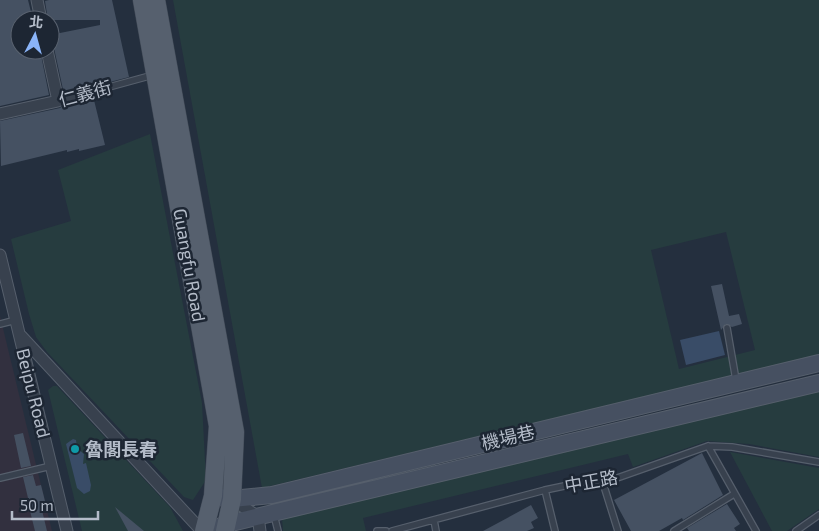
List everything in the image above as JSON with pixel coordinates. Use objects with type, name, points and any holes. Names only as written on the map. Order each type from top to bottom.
[{"type":"main road","name":"Guangfu Road","points":[[142,0],[163,74],[235,432],[232,499],[226,528]]},
{"type":"main road","name":"Guangfu Road","points":[[156,0],[163,74],[218,426],[213,496],[204,531]]},
{"type":"street","points":[[49,60],[58,101]]},
{"type":"street","name":"仁義街","points":[[0,114],[58,101]]},
{"type":"street","name":"Beipu Road","points":[[0,255],[67,531]]},
{"type":"street","points":[[20,335],[204,531]]},
{"type":"street","name":"機場巷","points":[[213,496],[232,499],[272,495],[819,364]]},
{"type":"street","name":"機場巷","points":[[204,531],[259,524],[274,513],[819,383]]},
{"type":"street","points":[[331,481],[336,499]]},
{"type":"street","points":[[232,499],[259,524]]},
{"type":"lane","name":"仁義街","points":[[58,101],[163,74]]},
{"type":"lane","points":[[0,324],[16,320]]},
{"type":"lane","points":[[727,328],[736,384]]},
{"type":"lane","points":[[708,446],[756,531]]},
{"type":"lane","name":"中正路","points":[[392,531],[545,490],[588,482],[603,483],[708,446],[732,447],[819,462]]},
{"type":"lane","points":[[0,478],[52,466]]},
{"type":"lane","points":[[603,483],[618,531]]},
{"type":"lane","points":[[545,490],[555,531]]},
{"type":"lane","points":[[674,531],[734,494]]},
{"type":"lane","points":[[274,513],[278,531]]},
{"type":"lane","points":[[796,531],[819,515]]},
{"type":"lane","points":[[434,520],[436,531]]},
{"type":"lane","points":[[377,531],[386,531]]},
{"type":"shaded area","points":[[0,316],[41,485],[52,531],[0,531]]},
{"type":"green space","points":[[173,0],[819,0],[819,355],[262,488]],"holes":[[[726,232],[755,350],[679,369],[651,250]]]},
{"type":"green space","points":[[150,134],[202,403],[206,480],[193,500],[184,497],[47,352],[36,337],[11,239],[71,221],[58,170]]},
{"type":"green space","points":[[53,386],[57,386],[170,507],[183,531],[82,531],[48,390]]},
{"type":"green space","points":[[819,390],[819,457],[749,444],[707,441],[633,467],[628,454],[363,518],[366,531],[283,531],[282,518]]},
{"type":"green space","points":[[730,452],[819,468],[819,509],[787,531],[772,531]]},
{"type":"water","points":[[719,331],[725,355],[686,365],[680,340]]},
{"type":"water","points":[[73,439],[76,440],[77,448],[84,454],[83,464],[86,463],[91,485],[90,491],[84,494],[77,488],[66,444]]},
{"type":"building","points":[[0,0],[28,0],[30,10],[10,10],[10,60],[42,60],[49,95],[0,106]]},
{"type":"building","points":[[112,0],[129,77],[64,94],[57,60],[60,60],[60,33],[100,25],[100,20],[60,20],[60,10],[46,10],[45,1]]},
{"type":"building","points":[[93,96],[105,145],[79,151],[79,149],[67,152],[67,150],[1,166],[0,121],[60,108],[65,104]]},
{"type":"building","points":[[722,284],[729,316],[739,314],[742,324],[732,327],[726,324],[721,330],[711,286]]},
{"type":"building","points":[[23,433],[31,466],[21,468],[14,435]]},
{"type":"building","points":[[702,453],[723,495],[683,520],[682,518],[659,531],[631,531],[614,500]]},
{"type":"building","points":[[33,475],[36,486],[41,485],[46,505],[41,506],[47,531],[35,531],[29,507],[27,507],[24,499],[28,498],[23,477]]},
{"type":"building","points":[[727,504],[740,524],[734,528],[736,531],[689,531],[687,528]]},
{"type":"building","points":[[531,505],[538,518],[531,522],[534,528],[527,531],[483,531]]},
{"type":"building","points":[[115,507],[144,531],[128,531]]},
{"type":"place","name":"魯閣長春","points":[[75,449]]}]
